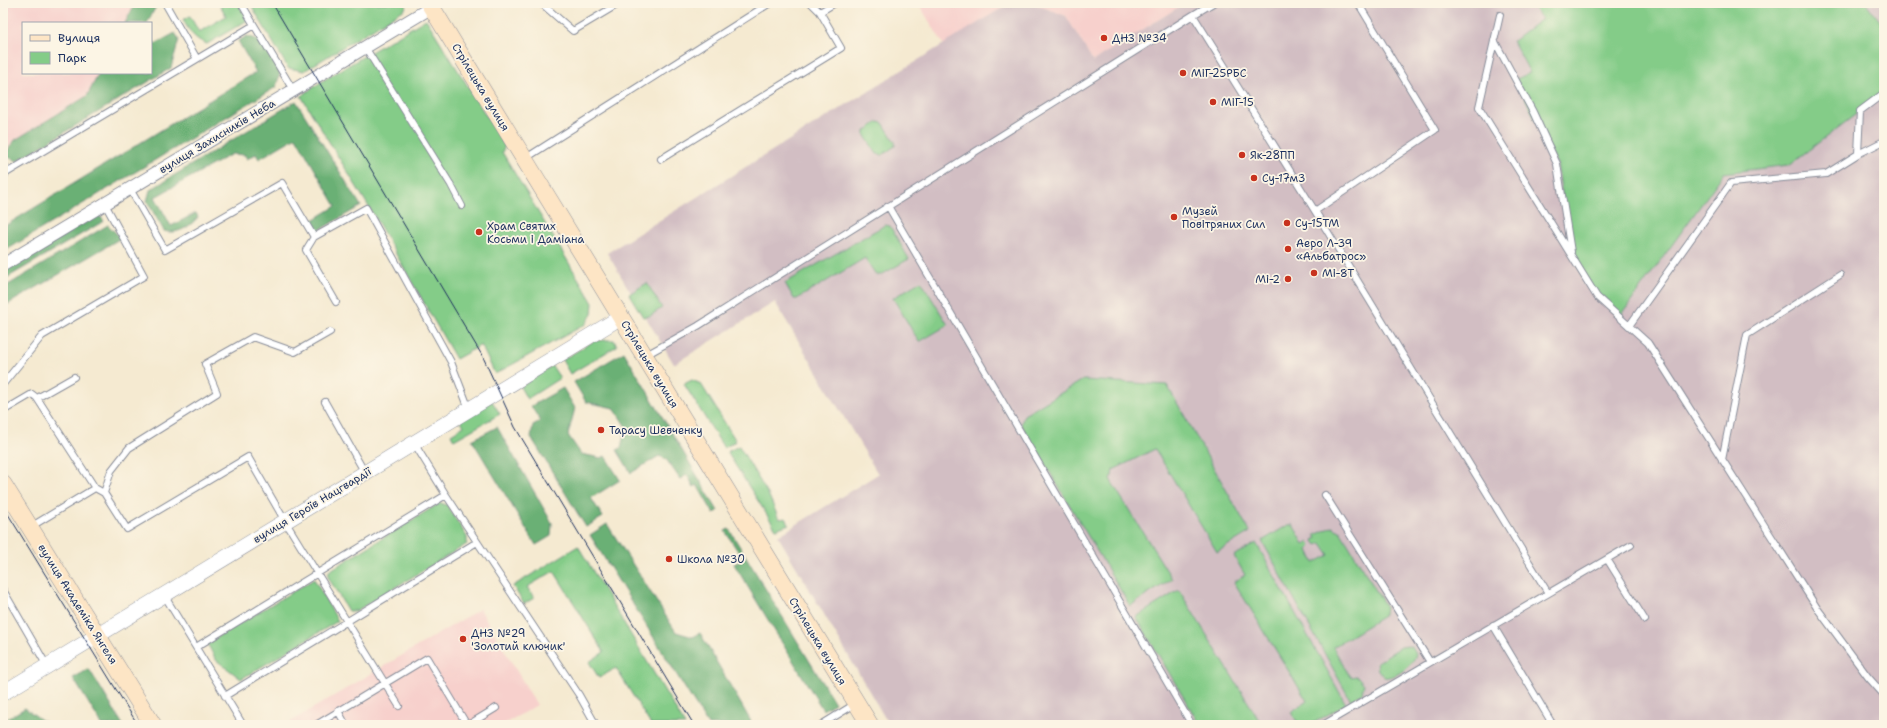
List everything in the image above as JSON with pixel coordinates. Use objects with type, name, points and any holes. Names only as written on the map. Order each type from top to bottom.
[{"type":"main road","name":"Стрілецька вулиця","points":[[430,5],[870,725]]},
{"type":"main road","name":"вулиця Академіка Янгеля","points":[[3,484],[153,725]]},
{"type":"street","name":"вулиця Захисників Неба","points":[[3,265],[365,47],[430,5]]},
{"type":"street","name":"вулиця Героїв Нацгвардії","points":[[3,693],[621,318]]},
{"type":"lane","points":[[165,3],[197,59]]},
{"type":"lane","points":[[241,3],[293,90]]},
{"type":"lane","points":[[541,3],[573,31],[620,3]]},
{"type":"lane","points":[[524,158],[770,3]]},
{"type":"lane","points":[[661,160],[841,48],[820,12],[811,3]]},
{"type":"lane","points":[[820,12],[835,3]]},
{"type":"lane","points":[[644,355],[698,326],[1213,3]]},
{"type":"lane","points":[[1315,211],[1435,130],[1358,3]]},
{"type":"lane","points":[[1500,14],[1479,107],[1597,297],[1648,343],[1816,608],[1868,677],[1884,695]]},
{"type":"lane","points":[[1193,15],[1315,211],[1548,593]]},
{"type":"lane","points":[[3,162],[6,174],[254,25]]},
{"type":"lane","points":[[1494,40],[1534,112],[1556,164],[1572,256]]},
{"type":"lane","points":[[365,47],[451,185],[462,206]]},
{"type":"lane","points":[[1858,154],[1860,111],[1884,93]]},
{"type":"lane","points":[[1629,326],[1731,183],[1826,174],[1858,154],[1884,141]]},
{"type":"lane","points":[[130,189],[165,250],[282,183],[314,237]]},
{"type":"lane","points":[[3,384],[42,336],[144,276],[105,204]]},
{"type":"lane","points":[[888,206],[1192,725]]},
{"type":"lane","points":[[336,302],[306,250],[314,237],[366,208],[451,362],[469,409]]},
{"type":"lane","points":[[1722,460],[1747,335],[1840,275]]},
{"type":"lane","points":[[104,493],[111,471],[129,448],[217,393],[205,364],[253,337],[296,352],[330,332]]},
{"type":"lane","points":[[37,398],[74,377]]},
{"type":"lane","points":[[3,411],[32,394],[37,398],[94,488],[104,493],[126,529],[248,457],[285,521],[399,706]]},
{"type":"lane","points":[[325,402],[365,473]]},
{"type":"lane","points":[[414,443],[446,495],[579,695],[596,725]]},
{"type":"lane","points":[[30,527],[94,488]]},
{"type":"lane","points":[[196,647],[446,495]]},
{"type":"lane","points":[[1325,495],[1430,662]]},
{"type":"lane","points":[[225,696],[477,542]]},
{"type":"lane","points":[[1323,725],[1631,545]]},
{"type":"lane","points":[[1608,559],[1645,620]]},
{"type":"lane","points":[[3,590],[47,666]]},
{"type":"lane","points":[[164,595],[243,725]]},
{"type":"lane","points":[[1493,625],[1553,725]]},
{"type":"lane","points":[[316,725],[428,658],[468,725],[496,708]]},
{"type":"lane","points":[[821,725],[857,703]]},
{"type":"lane","points":[[338,711],[346,725]]},
{"type":"shaded area","points":[[3,3],[131,3],[133,7],[126,22],[22,22],[22,74],[98,74],[87,96],[15,140],[3,157]]},
{"type":"shaded area","points":[[918,3],[1011,3],[944,45]]},
{"type":"shaded area","points":[[1010,3],[1032,3],[1066,16],[1093,61],[1185,3],[1884,3],[1884,725],[889,725],[778,536],[878,474],[775,302],[674,364],[607,253]]},
{"type":"shaded area","name":"ДНЗ №34","points":[[1032,3],[1185,3],[1093,61],[1066,16]]},
{"type":"shaded area","name":"ДНЗ №29 'Золотий ключик'","points":[[480,609],[537,705],[502,725],[285,725]]},
{"type":"green space","points":[[131,3],[158,3],[148,22],[126,22],[133,8]]},
{"type":"green space","points":[[219,3],[238,3],[248,20],[207,44],[193,35],[183,20],[190,16],[199,32],[226,16]]},
{"type":"green space","points":[[250,3],[407,3],[405,9],[304,71],[288,68]]},
{"type":"green space","points":[[1530,3],[1866,3],[1884,26],[1884,93],[1789,165],[1724,173],[1620,317],[1597,297],[1572,255],[1557,164],[1516,79],[1530,73],[1513,41],[1542,19]]},
{"type":"green space","points":[[426,19],[505,146],[502,152],[593,303],[592,314],[586,324],[495,374],[481,345],[456,359],[369,207],[301,96],[324,80]]},
{"type":"green space","points":[[175,33],[179,39],[171,68],[17,161],[4,155],[15,140],[87,96],[98,74],[152,74],[152,40],[155,44]]},
{"type":"green space","points":[[247,36],[262,41],[280,73],[276,87],[3,252],[3,227],[256,72],[238,41]]},
{"type":"green space","points":[[296,101],[361,206],[316,232],[310,222],[336,206],[296,137],[259,159],[256,154],[247,159],[245,155],[232,154],[155,197],[171,226],[196,213],[198,217],[183,229],[174,232],[164,231],[147,201],[150,190]]},
{"type":"green space","points":[[878,122],[883,123],[895,142],[895,146],[882,155],[877,154],[865,136],[865,131]]},
{"type":"green space","points":[[98,214],[104,221],[3,280],[3,271]]},
{"type":"green space","points":[[108,225],[121,238],[3,307],[3,288]]},
{"type":"green space","points":[[885,225],[890,226],[909,259],[881,275],[876,275],[865,258],[797,299],[794,299],[785,283]]},
{"type":"green space","points":[[921,281],[948,325],[919,342],[893,298]]},
{"type":"green space","points":[[647,283],[662,308],[650,316],[643,317],[629,294]]},
{"type":"green space","points":[[614,340],[617,346],[570,374],[562,360],[594,341]]},
{"type":"green space","points":[[624,352],[718,511],[714,514],[697,485],[694,487],[687,475],[680,479],[666,459],[659,456],[631,473],[617,450],[621,448],[626,427],[614,408],[586,402],[574,382]]},
{"type":"green space","points":[[552,366],[560,378],[527,399],[520,387]]},
{"type":"green space","points":[[692,380],[701,384],[736,441],[724,448],[684,384]]},
{"type":"green space","points":[[1083,380],[1167,385],[1250,532],[1217,552],[1155,449],[1113,470],[1111,481],[1172,579],[1130,606],[1021,424],[1024,415]]},
{"type":"green space","points":[[563,388],[575,408],[568,435],[581,454],[601,458],[605,456],[620,480],[591,498],[603,517],[586,527],[531,437],[533,425],[540,421],[531,406]]},
{"type":"green space","points":[[492,401],[500,414],[454,440],[451,434],[464,426],[460,419]]},
{"type":"green space","points":[[497,427],[552,523],[551,536],[536,545],[472,440]]},
{"type":"green space","points":[[739,446],[769,496],[778,517],[780,519],[786,518],[789,524],[776,529],[727,452]]},
{"type":"green space","points":[[440,503],[447,505],[467,537],[467,544],[356,611],[348,611],[328,577],[329,571]]},
{"type":"green space","points":[[607,524],[676,632],[693,637],[700,633],[753,725],[708,725],[590,535]]},
{"type":"green space","points":[[1288,525],[1293,525],[1304,544],[1308,542],[1311,546],[1308,550],[1314,563],[1329,555],[1321,543],[1317,545],[1313,540],[1317,538],[1315,535],[1332,527],[1340,531],[1386,607],[1385,615],[1333,647],[1350,677],[1357,676],[1364,684],[1362,693],[1351,701],[1262,541]]},
{"type":"green space","points":[[729,529],[835,703],[823,710],[734,564],[743,559],[725,531]]},
{"type":"green space","points":[[1256,543],[1346,704],[1310,725],[1299,725],[1291,712],[1307,701],[1234,582],[1245,575],[1234,556]]},
{"type":"green space","points":[[578,546],[685,725],[651,725],[616,668],[599,678],[589,662],[604,652],[554,571],[527,587],[534,598],[524,604],[513,586]]},
{"type":"green space","points":[[314,579],[338,621],[241,679],[216,660],[207,643]]},
{"type":"green space","points":[[1179,590],[1262,725],[1200,725],[1136,617]]},
{"type":"green space","points":[[1401,647],[1412,647],[1416,654],[1412,663],[1398,674],[1384,677],[1378,670],[1377,662]]},
{"type":"green space","points":[[89,669],[123,725],[102,725],[73,678]]},
{"type":"green space","points":[[25,708],[47,724],[3,725],[3,721]]},
{"type":"tram line","points":[[272,3],[483,357],[515,427],[694,725]]},
{"type":"tram line","points":[[3,506],[138,725]]},
{"type":"place","name":"ДНЗ №34","points":[[1104,38]]},
{"type":"place","name":"МіГ-25РБС","points":[[1183,73]]},
{"type":"place","name":"МіГ-15","points":[[1213,102]]},
{"type":"place","name":"Як-28ПП","points":[[1242,155]]},
{"type":"place","name":"Су-17м3","points":[[1254,178]]},
{"type":"place","name":"Музей Повітряних Сил","points":[[1174,217]]},
{"type":"place","name":"Су-15ТМ","points":[[1287,223]]},
{"type":"place","name":"Храм Святих Косьми і Даміана","points":[[479,232]]},
{"type":"place","name":"Аеро Л-39 «Альбатрос»","points":[[1288,249]]},
{"type":"place","name":"Мі-8Т","points":[[1314,273]]},
{"type":"place","name":"Мі-2","points":[[1288,279]]},
{"type":"place","name":"Тарасу Шевченку","points":[[601,430]]},
{"type":"place","name":"Школа №30","points":[[669,559]]},
{"type":"place","name":"ДНЗ №29 'Золотий ключик'","points":[[463,639]]}]
